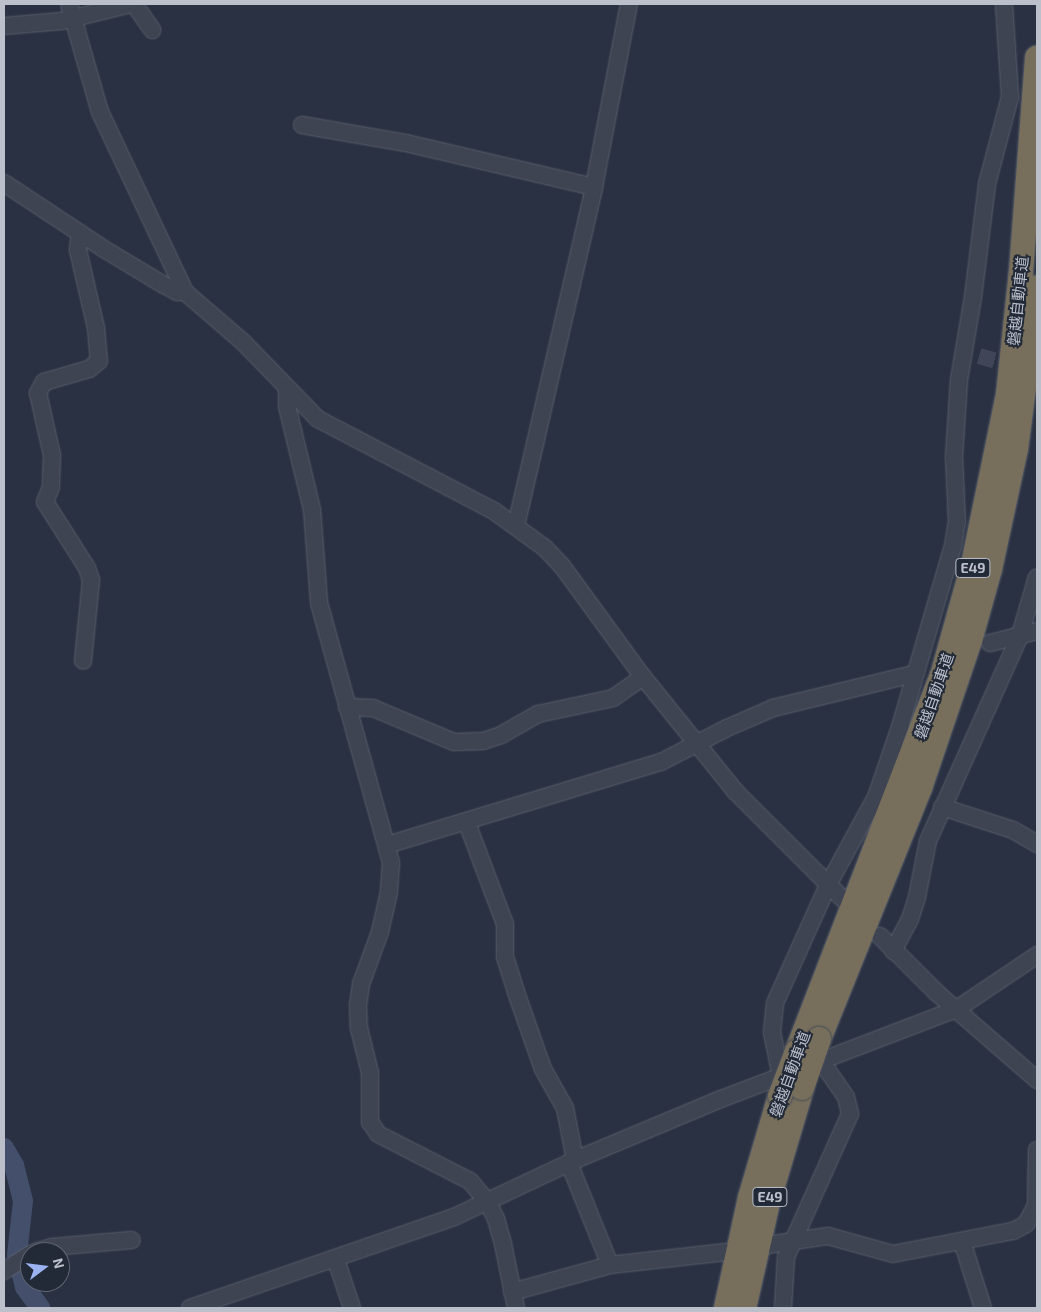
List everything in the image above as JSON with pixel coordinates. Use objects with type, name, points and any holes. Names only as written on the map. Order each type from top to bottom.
[{"type":"highway","name":"磐越自動車道","points":[[744,1308],[768,1202],[788,1087],[797,1051],[942,676],[974,566],[1008,395],[1021,272],[1037,58]]},
{"type":"highway","name":"磐越自動車道","points":[[726,1308],[750,1198],[788,1087],[820,1050],[920,788],[971,637],[1015,458],[1037,287]]},
{"type":"street","points":[[4,26],[18,27],[71,11],[132,4],[152,30]]},
{"type":"street","points":[[516,526],[594,187],[629,4]]},
{"type":"street","points":[[190,1308],[336,1260],[487,1201],[572,1161],[788,1087],[771,1018],[788,973],[828,885],[876,797],[922,666],[944,583],[955,530],[954,456],[972,355],[987,184],[1010,97],[1004,4]]},
{"type":"street","points":[[71,11],[103,119],[185,292],[243,342],[287,390],[318,419],[494,510],[516,526],[562,566],[696,745],[735,791],[843,899]]},
{"type":"street","points":[[302,125],[406,143],[594,187]]},
{"type":"street","points":[[4,183],[164,285],[177,292],[185,292]]},
{"type":"street","points":[[80,233],[78,250],[96,328],[98,361],[89,369],[44,382],[38,393],[52,454],[51,487],[46,502],[48,510],[87,568],[91,580],[83,661]]},
{"type":"street","points":[[287,390],[287,406],[312,509],[319,603],[347,707],[388,845],[389,892],[358,1006],[359,1028],[370,1067],[370,1122],[378,1134],[470,1182],[487,1201],[496,1219],[516,1308]]},
{"type":"street","points":[[893,951],[910,919],[928,841],[1020,635],[1037,577]]},
{"type":"street","points":[[990,643],[1037,631]]},
{"type":"street","points":[[388,845],[467,823],[662,762],[774,708],[922,666]]},
{"type":"street","points":[[347,707],[373,708],[454,742],[483,741],[501,735],[538,714],[613,698],[644,677]]},
{"type":"street","points":[[942,807],[1013,830],[1037,844]]},
{"type":"street","points":[[467,823],[505,924],[505,956],[518,998],[543,1069],[565,1108],[572,1161],[610,1265]]},
{"type":"street","points":[[880,936],[893,951],[957,1010],[1037,1080]]},
{"type":"street","points":[[783,1308],[785,1269],[793,1242],[850,1114],[846,1097],[820,1050],[957,1010],[1037,955]]},
{"type":"street","points":[[767,1245],[828,1236],[893,1254],[1013,1231],[1026,1224],[1036,1206],[1037,1150]]},
{"type":"street","points":[[70,1245],[132,1240]]},
{"type":"street","points":[[962,1241],[983,1308]]},
{"type":"street","points":[[512,1292],[610,1265],[726,1252]]},
{"type":"street","points":[[336,1260],[352,1308]]},
{"type":"street","points":[[4,1271],[20,1261]]},
{"type":"waterway","points":[[4,1148],[14,1165],[23,1201],[17,1255],[25,1287],[40,1308]]},
{"type":"tunnel","points":[[979,356],[1021,368]]}]
